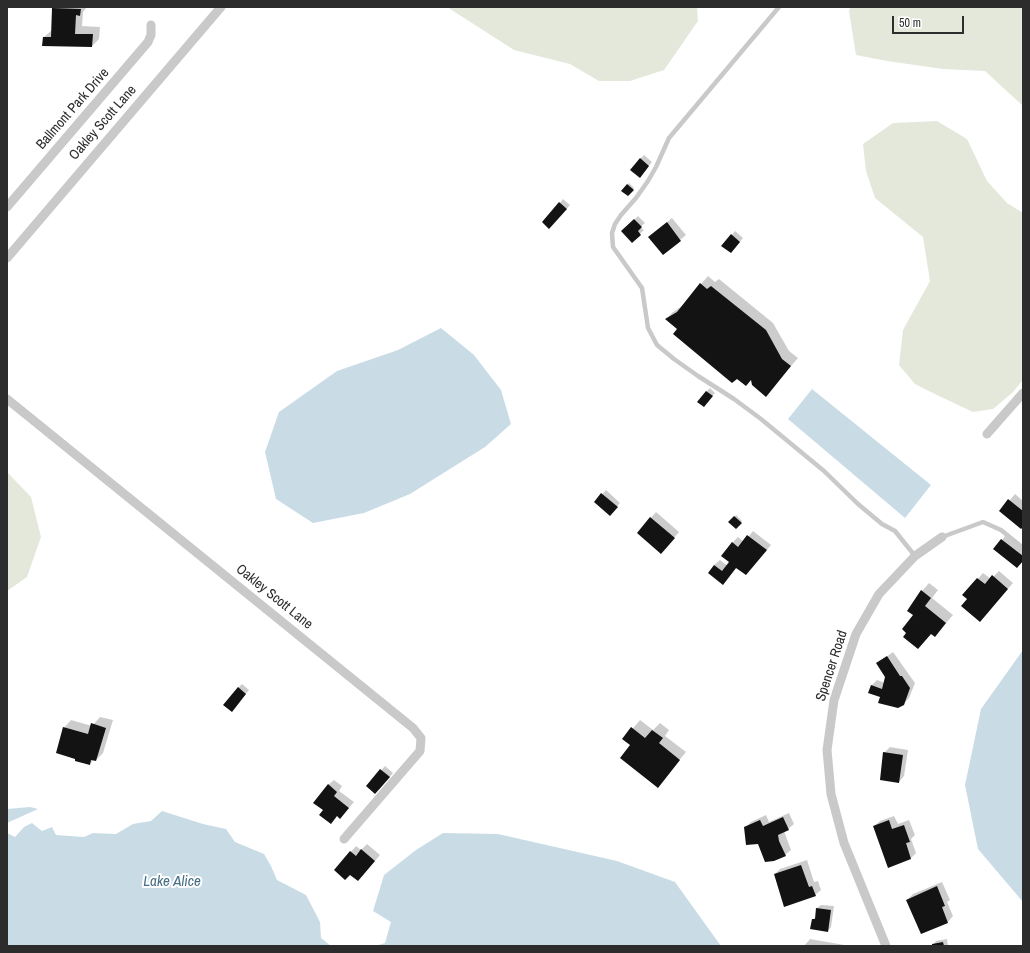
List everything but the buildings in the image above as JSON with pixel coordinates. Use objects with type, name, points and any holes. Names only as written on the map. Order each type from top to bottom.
[{"type":"street","name":"Oakley Scott Lane","points":[[7,258],[221,7]]},
{"type":"street","name":"Ballmont Park Drive","points":[[7,207],[148,42],[151,34],[151,26]]},
{"type":"street","points":[[987,434],[1023,393]]},
{"type":"street","name":"Oakley Scott Lane","points":[[7,399],[413,728],[421,738],[420,751],[344,839]]},
{"type":"street","name":"Spencer Road","points":[[886,946],[844,843],[831,794],[827,750],[834,700],[856,634],[879,594],[915,556],[942,537]]},
{"type":"lane","points":[[779,7],[669,138],[648,182],[636,198],[620,215],[615,224],[612,233],[613,247],[642,288],[648,328],[657,345],[674,360],[734,399],[761,420],[824,472],[858,504],[882,524],[895,532],[915,556]]},
{"type":"lane","points":[[942,537],[983,522],[1001,530],[1023,548]]},
{"type":"shaded area","points":[[447,7],[697,7],[698,21],[664,70],[630,81],[599,81],[570,64],[514,50]]},
{"type":"shaded area","points":[[851,7],[1023,7],[1023,106],[985,71],[943,69],[856,55],[849,11]]},
{"type":"shaded area","points":[[937,121],[967,139],[987,181],[1007,203],[1023,213],[1023,380],[1012,393],[993,409],[973,412],[915,384],[899,365],[903,330],[930,281],[923,237],[875,198],[866,171],[863,144],[893,123]]},
{"type":"shaded area","points":[[7,472],[31,497],[41,537],[27,577],[7,591]]},
{"type":"water","points":[[441,328],[474,355],[501,390],[511,424],[485,447],[410,494],[364,513],[313,523],[276,499],[265,452],[279,412],[337,371],[398,350]]},
{"type":"water","points":[[812,389],[931,485],[905,518],[788,419]]},
{"type":"water","points":[[1023,650],[1023,902],[978,849],[965,785],[981,709]]},
{"type":"water","points":[[30,807],[38,809],[7,823],[7,809]]},
{"type":"water","name":"Lake Alice","points":[[162,811],[203,824],[226,829],[235,842],[264,854],[277,880],[306,895],[320,922],[321,938],[331,946],[7,946],[7,833],[15,837],[24,827],[32,823],[42,831],[52,827],[56,835],[84,837],[93,833],[116,834],[133,824],[151,821]]},
{"type":"water","points":[[443,833],[498,834],[617,861],[675,882],[721,946],[375,946],[385,943],[391,922],[373,911],[384,875],[416,850]]}]
